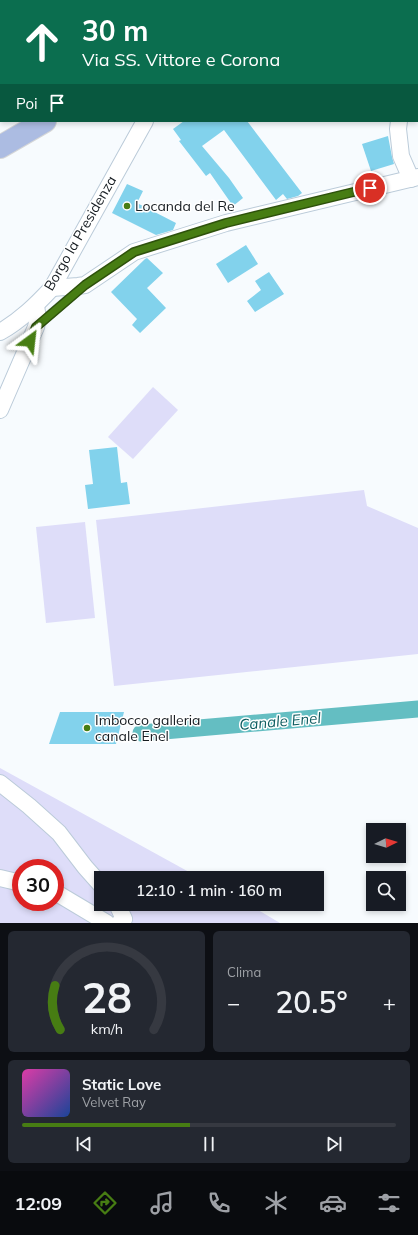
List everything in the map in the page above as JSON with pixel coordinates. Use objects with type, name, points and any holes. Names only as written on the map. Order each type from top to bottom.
[{"type":"main road","points":[[0,147],[43,122]]},
{"type":"street","name":"Borgo la Presidenza","points":[[0,332],[15,323],[36,306],[52,288],[144,122]]},
{"type":"street","points":[[52,288],[85,285],[134,252],[226,223],[414,178],[401,156],[398,129],[399,122]]},
{"type":"street","points":[[0,410],[36,327],[38,318],[36,306]]},
{"type":"street","points":[[0,783],[29,806],[59,833],[94,877]]},
{"type":"street","points":[[0,878],[12,881]]},
{"type":"street","points":[[64,897],[107,923]]},
{"type":"street","points":[[119,923],[124,919],[120,911]]},
{"type":"lane","points":[[36,327],[85,285]]},
{"type":"shaded area","points":[[153,387],[178,410],[133,459],[108,437]]},
{"type":"shaded area","points":[[364,490],[367,506],[418,528],[418,654],[114,686],[96,520]]},
{"type":"shaded area","points":[[85,522],[95,618],[46,623],[36,527]]},
{"type":"shaded area","points":[[0,768],[187,871],[94,871],[94,911],[260,911],[280,923],[0,923]]},
{"type":"building","points":[[183,122],[248,122],[302,193],[298,196],[287,199],[283,194],[276,200],[224,130],[202,146],[229,178],[243,198],[233,206],[210,173],[206,176],[179,141],[181,140],[173,129]]},
{"type":"building","points":[[388,136],[394,164],[371,171],[362,144]]},
{"type":"building","points":[[127,184],[143,191],[137,203],[176,223],[173,230],[156,235],[112,213]]},
{"type":"building","points":[[246,245],[258,264],[228,283],[216,264]]},
{"type":"building","points":[[147,258],[163,273],[147,288],[166,308],[140,333],[132,325],[137,319],[111,292]]},
{"type":"building","points":[[269,272],[284,294],[255,312],[247,301],[261,290],[255,281]]},
{"type":"building","points":[[117,447],[121,483],[127,482],[130,504],[88,509],[85,485],[93,484],[89,450]]},
{"type":"building","name":"Imbocco galleria canale Enel","points":[[60,712],[124,712],[116,744],[49,744]]},
{"type":"waterway","name":"Canale Enel","points":[[141,733],[418,709]]},
{"type":"place","name":"Locanda del Re","points":[[127,206]]},
{"type":"place","name":"Imbocco galleria canale Enel","points":[[87,728]]},
{"type":"route","points":[[30,341],[36,327],[85,285],[134,252],[226,223],[370,188]]}]
